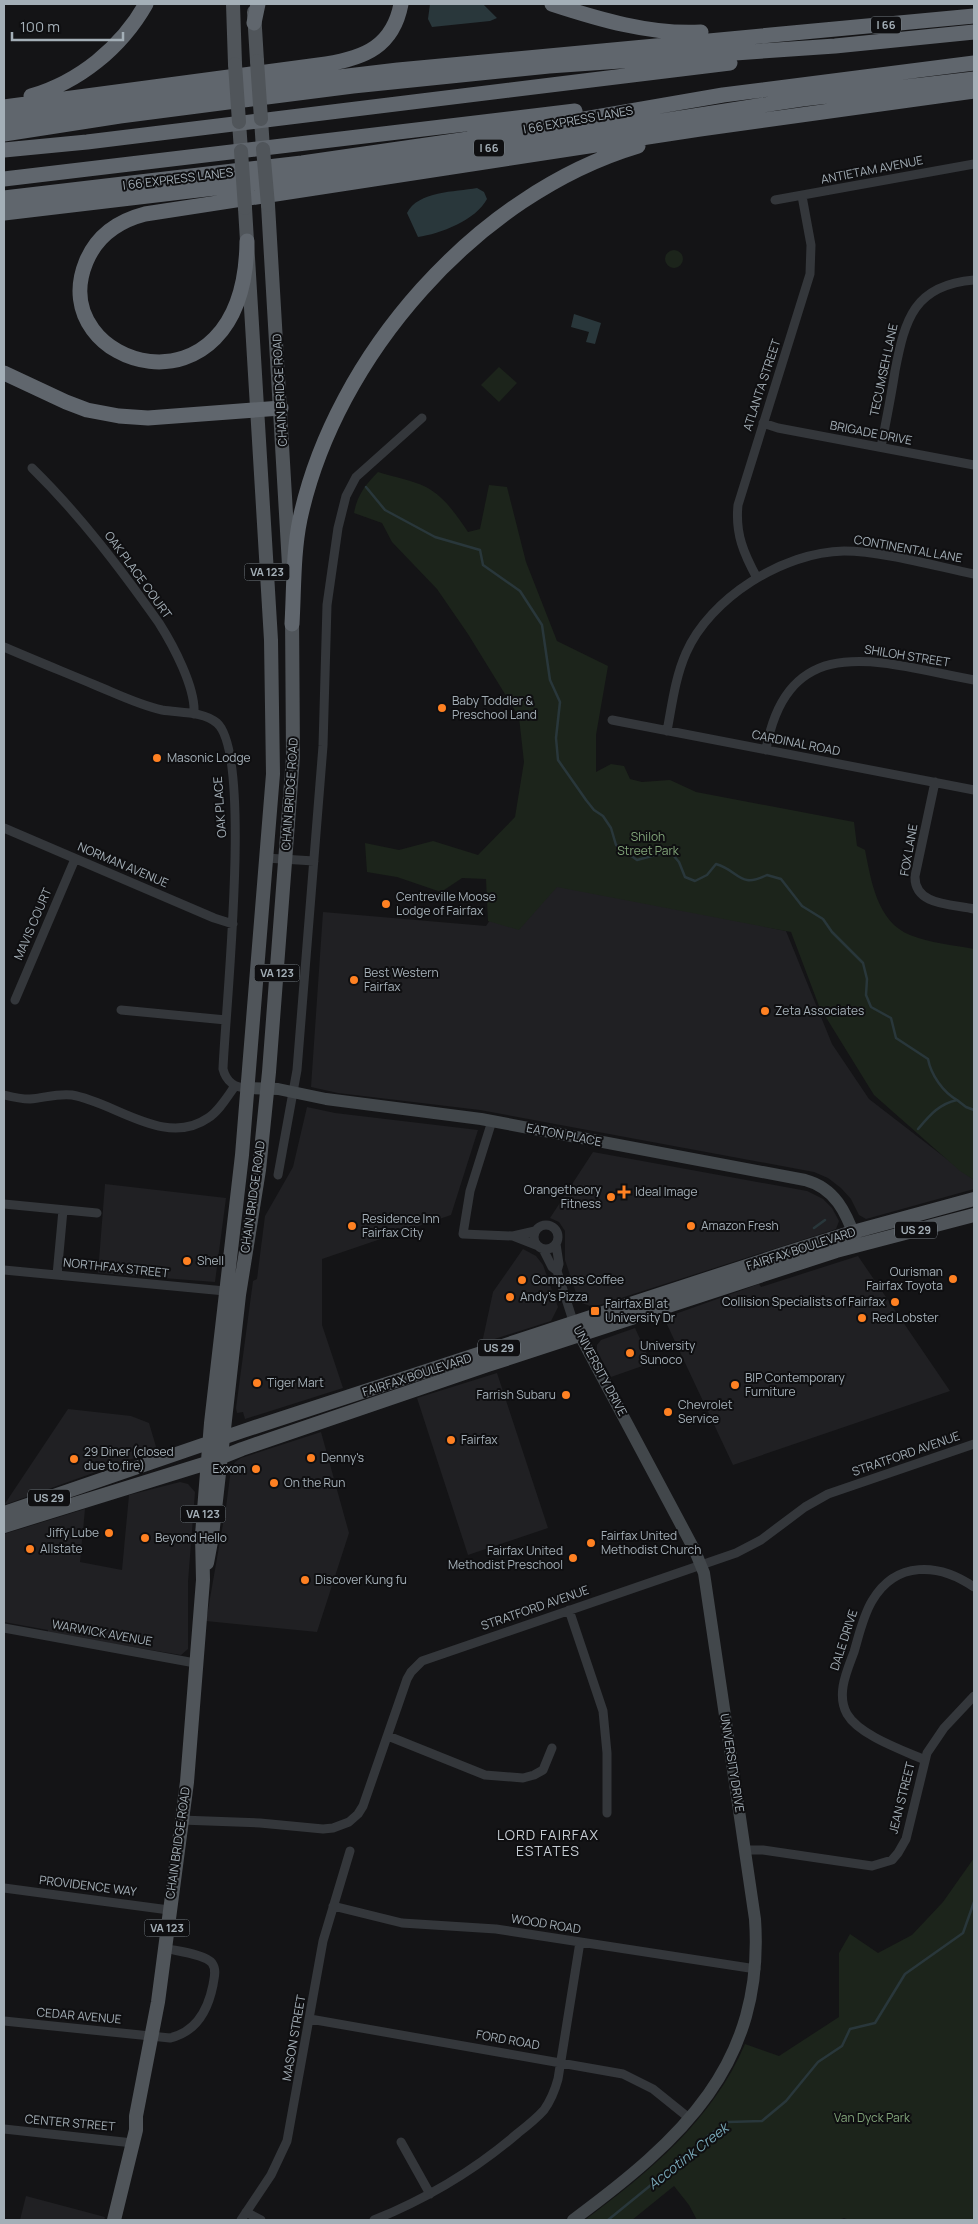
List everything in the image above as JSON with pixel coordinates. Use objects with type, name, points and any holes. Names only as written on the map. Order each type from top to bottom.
[{"type":"highway","points":[[4,103],[54,88],[86,69],[121,39],[146,4]]},
{"type":"highway","points":[[254,23],[256,4]]},
{"type":"highway","points":[[4,107],[348,60],[365,54],[384,40],[394,26],[401,4]]},
{"type":"highway","points":[[552,4],[610,20],[662,30],[696,32],[750,29],[797,33]]},
{"type":"highway","name":"I 66","points":[[4,121],[178,96],[398,70],[974,16]]},
{"type":"highway","points":[[4,134],[120,116],[354,86],[558,66],[835,46],[974,32]]},
{"type":"highway","points":[[4,150],[87,142],[221,124],[778,57],[835,46]]},
{"type":"highway","name":"I 66 EXPRESS LANES","points":[[4,198],[195,177],[361,155],[723,95],[974,63]]},
{"type":"highway","name":"I 66","points":[[4,213],[273,181],[412,162],[792,101],[974,79]]},
{"type":"highway","points":[[247,241],[243,280],[232,313],[218,335],[203,350],[184,360],[161,363],[129,356],[109,346],[87,320],[80,294],[86,261],[104,235],[127,219],[172,209],[700,129],[974,91]]},
{"type":"highway","points":[[4,180],[723,95]]},
{"type":"highway","points":[[292,624],[296,544],[308,489],[318,457],[332,422],[350,387],[380,340],[406,307],[456,254],[479,234],[508,212],[559,180],[624,150],[700,129]]},
{"type":"highway","points":[[4,373],[87,410],[119,416],[148,418],[281,408]]},
{"type":"main road","name":"CHAIN BRIDGE ROAD","points":[[114,2220],[133,2143],[136,2116],[152,2036],[182,1820],[192,1730],[203,1580],[202,1535],[216,1442],[225,1291],[240,1172],[241,1087],[266,858],[272,774],[273,714],[258,410],[235,64],[233,4]]},
{"type":"main road","name":"CHAIN BRIDGE ROAD","points":[[216,1442],[258,1174],[267,1088],[293,750],[292,624],[268,205],[269,119],[257,61],[254,23]]},
{"type":"main road","points":[[225,1291],[233,1284],[235,1278],[248,1194],[258,1174]]},
{"type":"main road","name":"FAIRFAX BOULEVARD","points":[[4,1512],[216,1442],[577,1330],[974,1199]]},
{"type":"main road","name":"FAIRFAX BOULEVARD","points":[[856,1238],[974,1215]]},
{"type":"main road","name":"FAIRFAX BOULEVARD","points":[[4,1526],[214,1461],[577,1330]]},
{"type":"street","name":"ANTIETAM AVENUE","points":[[775,200],[974,164]]},
{"type":"street","name":"ATLANTA STREET","points":[[757,578],[741,546],[737,517],[741,493],[810,274],[811,245],[802,196]]},
{"type":"street","name":"TECUMSEH LANE","points":[[881,447],[902,336],[910,315],[922,299],[934,290],[954,282],[974,280]]},
{"type":"street","name":"CHAIN BRIDGE ROAD","points":[[278,1175],[297,1070],[324,728],[327,606],[342,509],[347,492],[362,470],[422,418]]},
{"type":"street","name":"BRIGADE DRIVE","points":[[763,423],[778,428],[974,466]]},
{"type":"street","name":"OAK PLACE COURT","points":[[32,468],[58,493],[87,528],[159,623],[184,673],[195,706],[194,714]]},
{"type":"street","name":"CONTINENTAL LANE","points":[[667,731],[680,669],[694,638],[718,608],[757,578],[805,556],[846,551],[885,556],[974,574]]},
{"type":"street","name":"OAK PLACE","points":[[4,647],[136,702],[164,710],[194,714],[211,719],[222,728],[229,756],[236,833],[233,924],[223,1068],[228,1080],[241,1087]]},
{"type":"street","name":"SHILOH STREET","points":[[766,750],[774,717],[784,698],[804,677],[825,666],[847,660],[869,661],[974,680]]},
{"type":"street","name":"CARDINAL ROAD","points":[[612,720],[974,790]]},
{"type":"street","name":"FOX LANE","points":[[935,782],[916,876],[916,887],[921,896],[930,900],[974,909]]},
{"type":"street","name":"NORMAN AVENUE","points":[[4,828],[214,918],[233,924]]},
{"type":"street","name":"MAVIS COURT","points":[[15,1000],[75,858]]},
{"type":"street","points":[[266,858],[314,861]]},
{"type":"street","points":[[121,1010],[226,1020]]},
{"type":"street","points":[[4,1095],[28,1099],[72,1095],[93,1101],[146,1123],[177,1127],[194,1124],[208,1118],[241,1087]]},
{"type":"street","name":"EATON PLACE","points":[[241,1087],[293,1091],[326,1099],[492,1121],[810,1182],[821,1186],[834,1196],[844,1210],[856,1238]]},
{"type":"street","name":"UNIVERSITY DRIVE","points":[[492,1121],[458,1234],[513,1236],[535,1231],[545,1224],[553,1226],[558,1232],[556,1244],[559,1264],[558,1271],[577,1330],[700,1565],[704,1577],[755,1919],[756,1969],[750,2008],[736,2048],[717,2082],[689,2118],[651,2159],[573,2220]]},
{"type":"street","points":[[4,1204],[97,1213]]},
{"type":"street","points":[[57,1275],[63,1210]]},
{"type":"street","name":"UNIVERSITY DRIVE","points":[[535,1231],[534,1238],[552,1267],[558,1271]]},
{"type":"street","name":"UNIVERSITY DRIVE","points":[[513,1236],[540,1247]]},
{"type":"street","points":[[540,1247],[550,1249],[556,1244]]},
{"type":"street","name":"NORTHFAX STREET","points":[[4,1270],[225,1291]]},
{"type":"street","name":"STRATFORD AVENUE","points":[[182,1820],[260,1823],[323,1829],[343,1825],[355,1817],[363,1806],[407,1679],[422,1661],[752,1546],[805,1507],[828,1494],[974,1444]]},
{"type":"street","name":"DALE DRIVE","points":[[925,1760],[863,1731],[856,1725],[844,1706],[842,1692],[846,1676],[868,1609],[878,1593],[890,1581],[907,1572],[934,1569],[952,1573],[974,1587]]},
{"type":"street","points":[[569,1610],[603,1711],[607,1754],[607,1813]]},
{"type":"street","name":"WARWICK AVENUE","points":[[4,1628],[196,1663]]},
{"type":"street","name":"JEAN STREET","points":[[745,1850],[763,1850],[867,1866],[878,1866],[887,1862],[898,1853],[906,1839],[925,1760],[944,1728],[974,1696]]},
{"type":"street","points":[[388,1736],[485,1775],[523,1778],[543,1770],[552,1748]]},
{"type":"street","name":"MASON STREET","points":[[243,2216],[271,2175],[287,2141],[323,1941],[350,1851]]},
{"type":"street","name":"PROVIDENCE WAY","points":[[4,1888],[169,1910]]},
{"type":"street","name":"WOOD ROAD","points":[[333,1906],[402,1923],[496,1929],[756,1969]]},
{"type":"street","points":[[374,2220],[430,2194],[483,2161],[539,2115],[548,2103],[556,2087],[580,1942]]},
{"type":"street","name":"CEDAR AVENUE","points":[[4,2022],[170,2038],[185,2033],[208,2007],[214,1968],[208,1959],[164,1948]]},
{"type":"street","name":"FORD ROAD","points":[[310,2019],[611,2071],[635,2078],[653,2089],[689,2118]]},
{"type":"street","name":"CENTER STREET","points":[[4,2130],[133,2143]]},
{"type":"street","points":[[401,2142],[430,2194]]},
{"type":"street","points":[[243,2216],[261,2220]]},
{"type":"shaded area","points":[[430,4],[483,4],[497,18],[490,21],[432,27],[428,19]]},
{"type":"shaded area","points":[[477,188],[484,192],[487,199],[475,213],[457,225],[437,233],[418,237],[407,213],[419,200],[428,196]]},
{"type":"shaded area","points":[[574,314],[601,323],[595,344],[586,342],[589,332],[571,327]]},
{"type":"shaded area","points":[[521,875],[786,931],[832,1044],[869,1099],[974,1180],[974,1189],[866,1219],[859,1215],[851,1199],[841,1188],[828,1178],[814,1172],[480,1110],[338,1093],[311,1087],[323,912],[486,926]]},
{"type":"shaded area","points":[[307,1107],[335,1113],[478,1130],[451,1215],[322,1259],[322,1325],[343,1388],[245,1419],[243,1412],[237,1413],[236,1408],[253,1281],[257,1279],[265,1216],[293,1167]]},
{"type":"shaded area","points":[[593,1152],[807,1191],[823,1199],[832,1208],[839,1221],[836,1229],[593,1307],[579,1302],[565,1260],[565,1231],[559,1222],[550,1218]]},
{"type":"shaded area","points":[[105,1184],[226,1198],[215,1282],[98,1273]]},
{"type":"shaded area","points":[[523,1249],[536,1256],[543,1265],[558,1307],[551,1321],[482,1343],[493,1292]]},
{"type":"shaded area","points":[[858,1256],[950,1391],[733,1465],[664,1318],[759,1284],[761,1287]]},
{"type":"shaded area","points":[[635,1328],[651,1363],[611,1377],[597,1351],[597,1345],[601,1340]]},
{"type":"shaded area","points":[[497,1373],[548,1528],[468,1555],[417,1398]]},
{"type":"shaded area","points":[[68,1409],[131,1416],[149,1423],[157,1450],[4,1505]]},
{"type":"shaded area","points":[[321,1432],[349,1533],[317,1632],[206,1621],[231,1469],[235,1462],[241,1458]]},
{"type":"shaded area","points":[[180,1482],[188,1484],[195,1492],[188,1582],[188,1649],[181,1655],[48,1633],[48,1630],[4,1622],[4,1534],[85,1509],[80,1562],[122,1570],[129,1495]]},
{"type":"shaded area","points":[[26,2196],[105,2217],[104,2220],[20,2220]]},
{"type":"green space","points":[[670,250],[678,250],[683,255],[681,266],[670,268],[665,263],[665,255]]},
{"type":"green space","points":[[499,367],[517,383],[499,402],[481,385]]},
{"type":"green space","name":"Shiloh Street Park","points":[[378,472],[415,482],[433,491],[450,507],[468,532],[480,529],[489,485],[507,487],[526,562],[557,641],[608,666],[596,735],[596,772],[611,764],[624,766],[630,779],[642,782],[670,780],[696,792],[854,822],[857,846],[865,850],[877,899],[890,920],[899,929],[918,938],[974,949],[974,1180],[960,1171],[874,1095],[819,1006],[791,932],[557,887],[519,930],[488,921],[486,879],[462,878],[441,892],[397,877],[367,872],[365,843],[399,850],[433,841],[478,855],[515,817],[524,762],[519,717],[468,634],[437,589],[392,542],[382,523],[354,513],[362,491]]},
{"type":"green space","name":"Van Dyck Park","points":[[974,1858],[974,2220],[850,2220],[844,2218],[838,2220],[697,2220],[689,2205],[674,2186],[632,2220],[585,2220],[633,2183],[697,2121],[731,2072],[745,2044],[779,2056],[839,2017],[839,1953],[850,1934],[878,1953],[912,1935],[943,1902]]},
{"type":"waterway","points":[[366,487],[385,510],[435,537],[480,550],[483,565],[520,591],[542,625],[550,680],[560,702],[556,738],[558,760],[594,810],[603,816],[611,828],[616,845],[637,860],[663,853],[673,855],[679,862],[685,877],[695,881],[707,875],[716,864],[745,880],[758,879],[767,875],[781,879],[802,906],[823,919],[832,932],[863,963],[867,979],[866,995],[871,1007],[891,1018],[896,1038],[928,1059],[938,1082],[957,1100]]},
{"type":"waterway","points":[[918,1129],[935,1111],[945,1104],[957,1100],[974,1110]]},
{"type":"waterway","points":[[814,1228],[825,1220]]},
{"type":"waterway","name":"Accotink Creek","points":[[608,2220],[709,2135],[728,2122],[762,2121],[786,2101],[818,2062],[842,2046],[850,2029],[875,2023],[905,1974],[963,1933],[974,1902]]},
{"type":"place","name":"Baby Toddler & Preschool Land","points":[[442,708]]},
{"type":"place","name":"Masonic Lodge","points":[[157,758]]},
{"type":"place","name":"Centreville Moose Lodge of Fairfax","points":[[386,904]]},
{"type":"place","name":"Best Western Fairfax","points":[[354,980]]},
{"type":"place","name":"Zeta Associates","points":[[765,1011]]},
{"type":"place","name":"Ideal Image","points":[[624,1192]]},
{"type":"place","name":"Orangetheory Fitness","points":[[611,1197]]},
{"type":"place","name":"Residence Inn Fairfax City","points":[[352,1226]]},
{"type":"place","name":"Amazon Fresh","points":[[691,1226]]},
{"type":"place","name":"Shell","points":[[187,1261]]},
{"type":"place","name":"Ourisman Fairfax Toyota","points":[[953,1279]]},
{"type":"place","name":"Compass Coffee","points":[[522,1280]]},
{"type":"place","name":"Andy's Pizza","points":[[510,1297]]},
{"type":"place","name":"Collision Specialists of Fairfax","points":[[895,1302]]},
{"type":"place","name":"Fairfax Bl at University Dr","points":[[595,1311]]},
{"type":"place","name":"Red Lobster","points":[[862,1318]]},
{"type":"place","name":"University Sunoco","points":[[630,1353]]},
{"type":"place","name":"Tiger Mart","points":[[257,1383]]},
{"type":"place","name":"BIP Contemporary Furniture","points":[[735,1385]]},
{"type":"place","name":"Farrish Subaru","points":[[566,1395]]},
{"type":"place","name":"Chevrolet Service","points":[[668,1412]]},
{"type":"place","name":"Fairfax","points":[[451,1440]]},
{"type":"place","name":"Denny's","points":[[311,1458]]},
{"type":"place","name":"29 Diner (closed due to fire)","points":[[74,1459]]},
{"type":"place","name":"Exxon","points":[[256,1469]]},
{"type":"place","name":"On the Run","points":[[274,1483]]},
{"type":"place","name":"Jiffy Lube","points":[[109,1533]]},
{"type":"place","name":"Beyond Hello","points":[[145,1538]]},
{"type":"place","name":"Fairfax United Methodist Church","points":[[591,1543]]},
{"type":"place","name":"Allstate","points":[[30,1549]]},
{"type":"place","name":"Fairfax United Methodist Preschool","points":[[573,1558]]},
{"type":"place","name":"Discover Kung fu","points":[[305,1580]]},
{"type":"district","name":"LORD FAIRFAX ESTATES","points":[[548,1844]]}]
